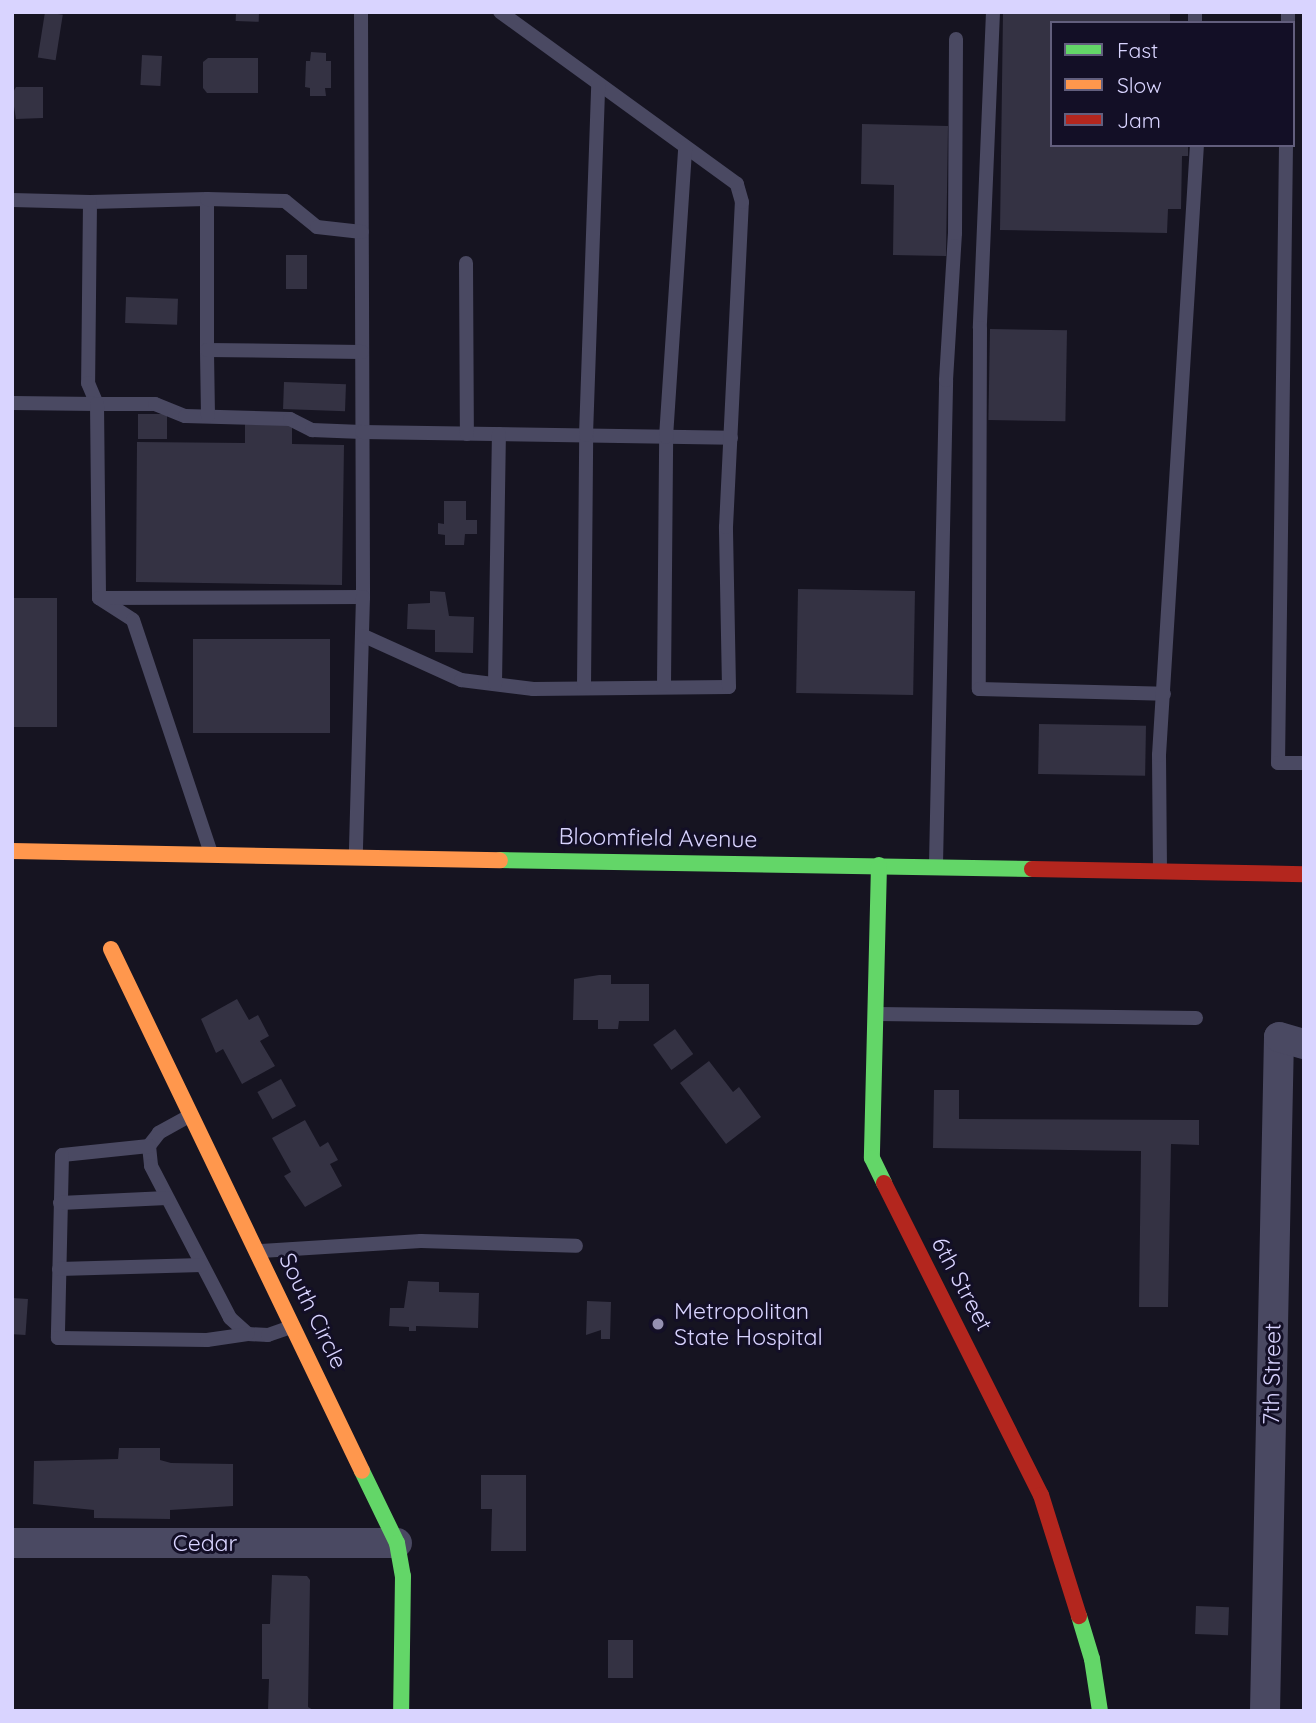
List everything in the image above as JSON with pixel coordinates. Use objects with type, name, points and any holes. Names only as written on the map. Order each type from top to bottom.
[{"type":"street","name":"Bloomfield Avenue","points":[[12,851],[879,864],[1304,874]]},
{"type":"street","name":"6th Street","points":[[879,864],[872,1157],[1041,1495],[1092,1659],[1100,1711]]},
{"type":"street","name":"South Circle","points":[[111,949],[296,1326],[397,1543],[403,1576],[401,1711]]},
{"type":"street","name":"7th Street","points":[[1265,1711],[1291,1041]]},
{"type":"street","name":"Cedar","points":[[12,1543],[397,1543]]},
{"type":"lane","points":[[356,857],[363,636],[361,12]]},
{"type":"lane","points":[[363,636],[461,680],[584,687],[729,687],[726,527],[741,202],[737,184],[500,12]]},
{"type":"lane","points":[[993,12],[980,328],[979,690],[1164,694]]},
{"type":"lane","points":[[936,866],[946,380],[955,233],[956,40]]},
{"type":"lane","points":[[584,687],[586,435],[598,84]]},
{"type":"lane","points":[[1160,871],[1164,694],[1197,147]]},
{"type":"lane","points":[[1286,147],[1278,763],[1304,763]]},
{"type":"lane","points":[[664,685],[666,437],[685,148]]},
{"type":"lane","points":[[207,199],[208,416]]},
{"type":"lane","points":[[12,200],[285,201],[317,227],[362,232]]},
{"type":"lane","points":[[90,202],[88,383],[97,404],[99,598]]},
{"type":"lane","points":[[466,263],[467,434]]},
{"type":"lane","points":[[207,350],[362,352]]},
{"type":"lane","points":[[12,403],[155,404],[185,416],[290,419],[312,429],[362,432],[731,438]]},
{"type":"lane","points":[[495,684],[499,434]]},
{"type":"lane","points":[[99,598],[363,597]]},
{"type":"lane","points":[[99,598],[132,620],[211,854]]},
{"type":"lane","points":[[875,1014],[1196,1018]]},
{"type":"lane","points":[[192,1115],[159,1133],[149,1146],[151,1166],[230,1318],[248,1334]]},
{"type":"lane","points":[[149,1146],[62,1155],[58,1339],[207,1340],[248,1334],[268,1335],[296,1326]]},
{"type":"lane","points":[[60,1203],[167,1198]]},
{"type":"lane","points":[[259,1251],[421,1241],[576,1247]]},
{"type":"lane","points":[[59,1269],[202,1265]]},
{"type":"building","points":[[45,12],[63,15],[56,60],[38,57]]},
{"type":"building","points":[[236,12],[259,13],[259,22],[236,21]]},
{"type":"building","points":[[1003,12],[1170,12],[1170,21],[1050,21],[1050,147],[1188,147],[1188,156],[1182,156],[1181,209],[1168,209],[1167,233],[1000,230]]},
{"type":"building","points":[[311,52],[326,53],[326,61],[331,61],[331,88],[325,88],[326,96],[310,96],[310,88],[305,87],[306,61],[310,61]]},
{"type":"building","points":[[142,55],[162,56],[160,86],[140,85]]},
{"type":"building","points":[[208,58],[258,58],[258,93],[207,93],[203,88],[203,62]]},
{"type":"building","points":[[16,87],[43,87],[43,118],[16,119],[12,94]]},
{"type":"building","points":[[862,124],[948,126],[946,256],[893,255],[894,185],[861,184]]},
{"type":"building","points":[[286,255],[307,255],[307,289],[286,289]]},
{"type":"building","points":[[126,297],[178,299],[177,325],[125,323]]},
{"type":"building","points":[[990,329],[1067,330],[1065,421],[988,420]]},
{"type":"building","points":[[284,382],[346,384],[345,411],[283,409]]},
{"type":"building","points":[[138,414],[167,414],[167,439],[138,439]]},
{"type":"building","points":[[245,422],[292,423],[292,444],[344,445],[342,585],[136,582],[137,442],[245,443]]},
{"type":"building","points":[[444,501],[466,501],[466,520],[477,520],[477,534],[465,534],[464,545],[445,545],[445,535],[438,534],[438,523],[444,524]]},
{"type":"building","points":[[798,589],[915,591],[913,695],[796,693]]},
{"type":"building","points":[[430,591],[445,592],[449,616],[474,617],[473,653],[435,652],[435,630],[407,629],[408,604],[430,603]]},
{"type":"building","points":[[12,598],[57,598],[57,727],[12,727]]},
{"type":"building","points":[[193,639],[330,639],[330,733],[193,733]]},
{"type":"building","points":[[1039,724],[1146,726],[1145,776],[1038,774]]},
{"type":"building","points":[[611,975],[611,984],[649,984],[649,1021],[619,1021],[618,1029],[598,1029],[598,1020],[573,1020],[574,979]]},
{"type":"building","points":[[237,999],[249,1020],[258,1015],[269,1036],[260,1041],[275,1066],[242,1084],[223,1049],[216,1053],[201,1019]]},
{"type":"building","points":[[675,1029],[693,1054],[671,1070],[653,1045]]},
{"type":"building","points":[[709,1061],[733,1092],[739,1087],[761,1117],[726,1144],[680,1083]]},
{"type":"building","points":[[281,1079],[296,1106],[272,1119],[257,1092]]},
{"type":"building","points":[[934,1090],[959,1090],[959,1119],[1199,1120],[1199,1145],[1171,1144],[1168,1307],[1139,1307],[1141,1151],[933,1148]]},
{"type":"building","points":[[305,1120],[320,1147],[328,1142],[338,1160],[330,1164],[342,1186],[305,1207],[284,1176],[291,1172],[272,1138]]},
{"type":"building","points":[[408,1281],[439,1282],[439,1292],[479,1293],[478,1328],[416,1326],[416,1331],[409,1331],[409,1327],[389,1326],[390,1308],[404,1308]]},
{"type":"building","points":[[12,1298],[28,1299],[25,1335],[12,1334]]},
{"type":"building","points":[[587,1301],[611,1302],[610,1339],[601,1339],[601,1330],[586,1335]]},
{"type":"building","points":[[119,1448],[160,1448],[160,1460],[171,1463],[233,1464],[233,1506],[170,1510],[170,1519],[94,1518],[94,1510],[33,1504],[34,1461],[118,1459]]},
{"type":"building","points":[[481,1475],[526,1475],[526,1551],[491,1551],[492,1509],[481,1509]]},
{"type":"building","points":[[272,1575],[307,1576],[310,1580],[308,1707],[315,1711],[268,1711],[269,1679],[262,1679],[262,1624],[270,1624]]},
{"type":"building","points":[[1196,1606],[1229,1607],[1228,1635],[1195,1634]]},
{"type":"building","points":[[608,1640],[633,1640],[633,1678],[608,1678]]},
{"type":"traffic: fast","points":[[500,860],[1032,869]]},
{"type":"traffic: fast","points":[[879,865],[872,1158],[884,1183]]},
{"type":"traffic: fast","points":[[362,1471],[397,1543],[403,1576],[401,1711]]},
{"type":"traffic: fast","points":[[1079,1616],[1092,1659],[1100,1711]]},
{"type":"traffic: slow","points":[[12,851],[500,860]]},
{"type":"traffic: slow","points":[[111,949],[362,1471]]},
{"type":"traffic: jam","points":[[1032,869],[1304,874]]},
{"type":"traffic: jam","points":[[884,1183],[1041,1495],[1079,1616]]},
{"type":"place","name":"Metropolitan State Hospital","points":[[658,1324]]}]
